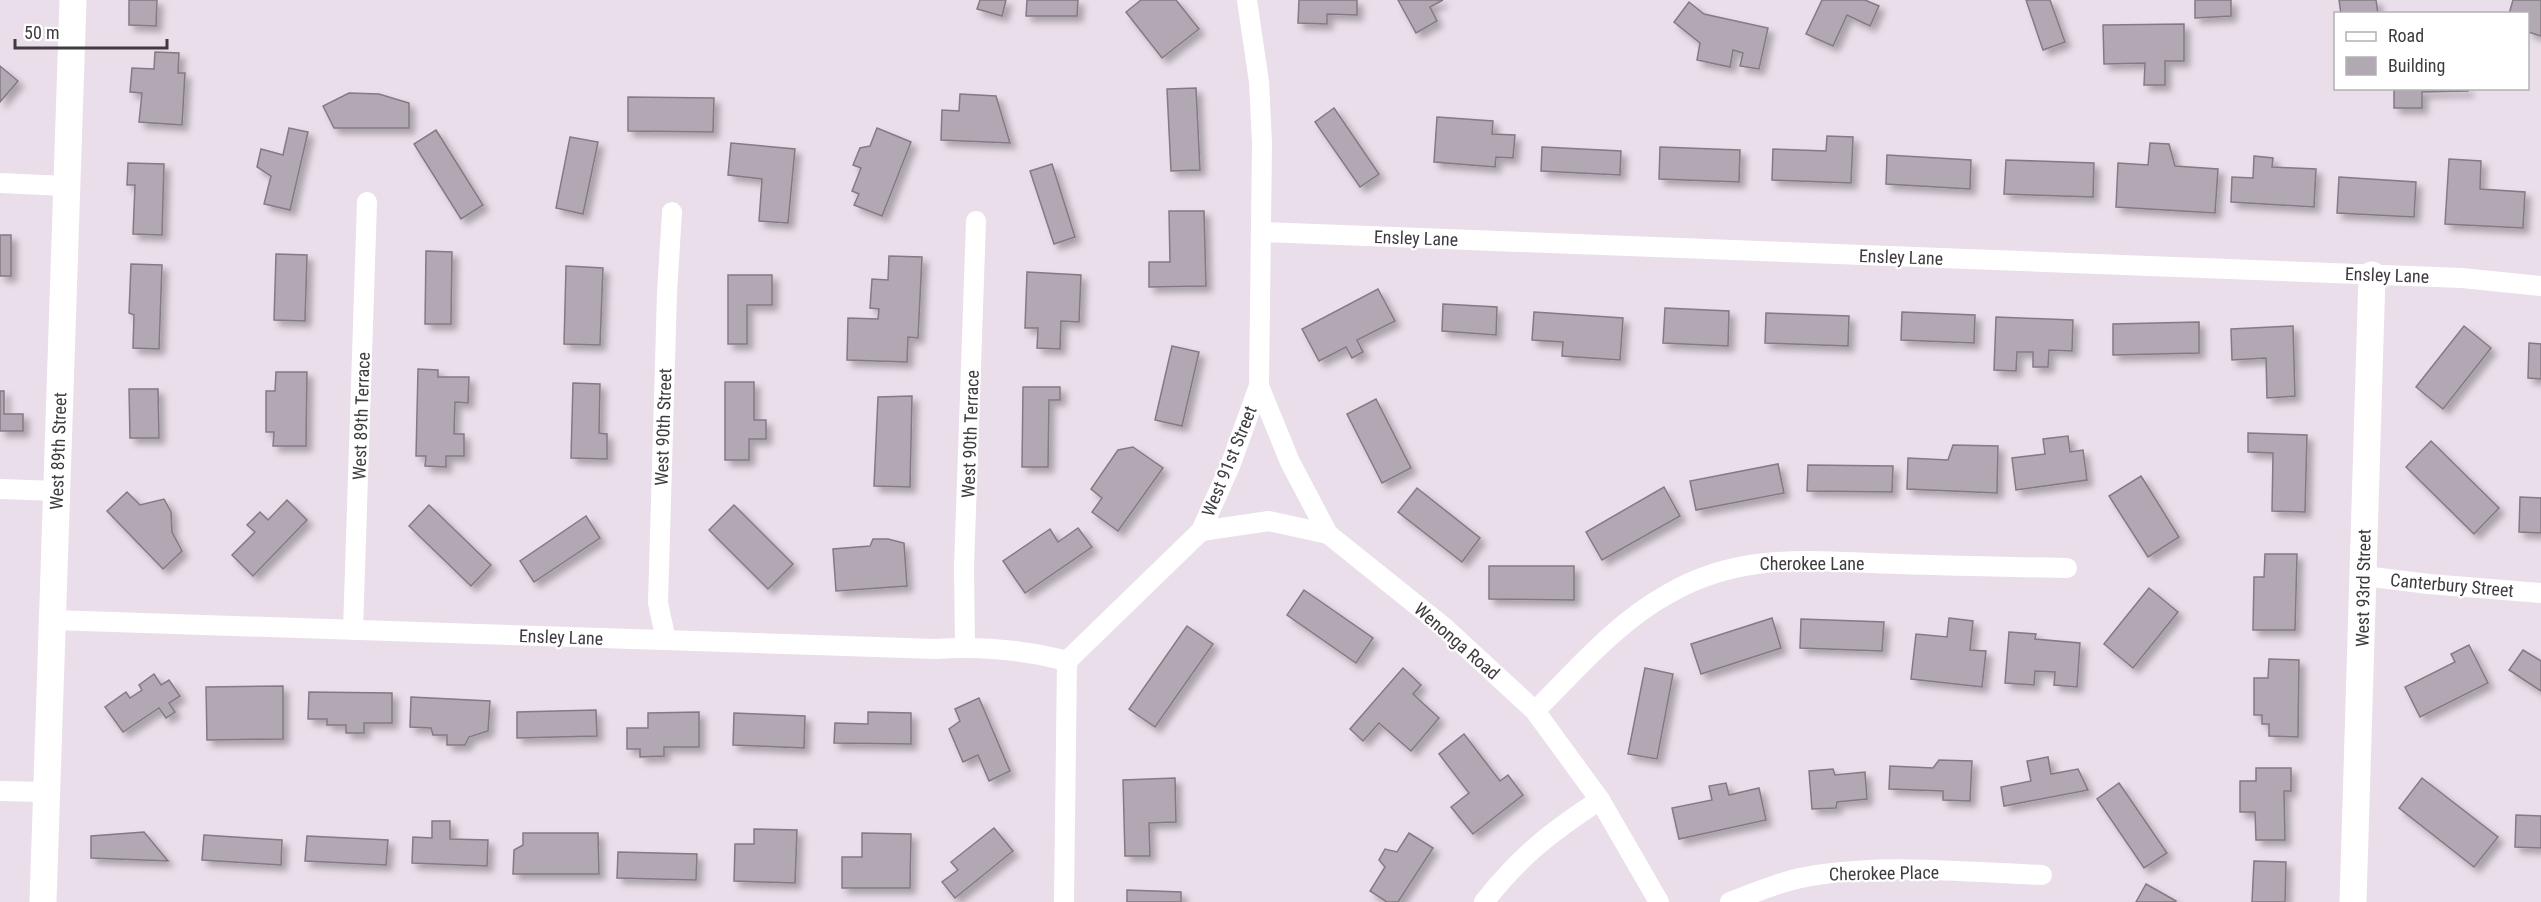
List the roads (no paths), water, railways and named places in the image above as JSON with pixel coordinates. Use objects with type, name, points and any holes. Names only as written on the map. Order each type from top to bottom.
[{"type":"street","name":"West 89th Street","points":[[44,902],[73,0]]},
{"type":"street","name":"West 91st Street","points":[[1067,661],[1201,531],[1230,466],[1259,386],[1262,143],[1259,82],[1246,0]]},
{"type":"street","points":[[0,183],[66,186]]},
{"type":"street","name":"West 89th Terrace","points":[[353,630],[367,202]]},
{"type":"street","name":"West 90th Street","points":[[666,640],[658,603],[666,305],[672,212]]},
{"type":"street","name":"West 90th Terrace","points":[[965,647],[964,568],[976,221]]},
{"type":"street","name":"Ensley Lane","points":[[1262,232],[2462,278],[2541,286]]},
{"type":"street","name":"West 93rd Street","points":[[2354,902],[2372,275]]},
{"type":"street","name":"Wenonga Road","points":[[1259,386],[1290,462],[1328,534],[1444,627],[1535,711],[1600,800],[1659,902]]},
{"type":"street","points":[[0,489],[57,491]]},
{"type":"street","points":[[1201,531],[1269,521],[1328,534]]},
{"type":"street","name":"Cherokee Lane","points":[[1535,711],[1602,644],[1637,614],[1666,594],[1697,578],[1731,567],[1757,562],[1821,561],[2067,568]]},
{"type":"street","name":"Canterbury Street","points":[[2364,576],[2541,593]]},
{"type":"street","name":"Ensley Lane","points":[[53,620],[936,649],[965,647],[1032,652],[1067,661]]},
{"type":"street","points":[[1064,902],[1067,661]]},
{"type":"street","points":[[0,791],[46,792]]},
{"type":"street","points":[[1484,902],[1506,874],[1538,843],[1600,800]]},
{"type":"street","name":"Cherokee Place","points":[[1730,902],[1760,889],[1815,875],[1862,870],[2042,875]]}]
